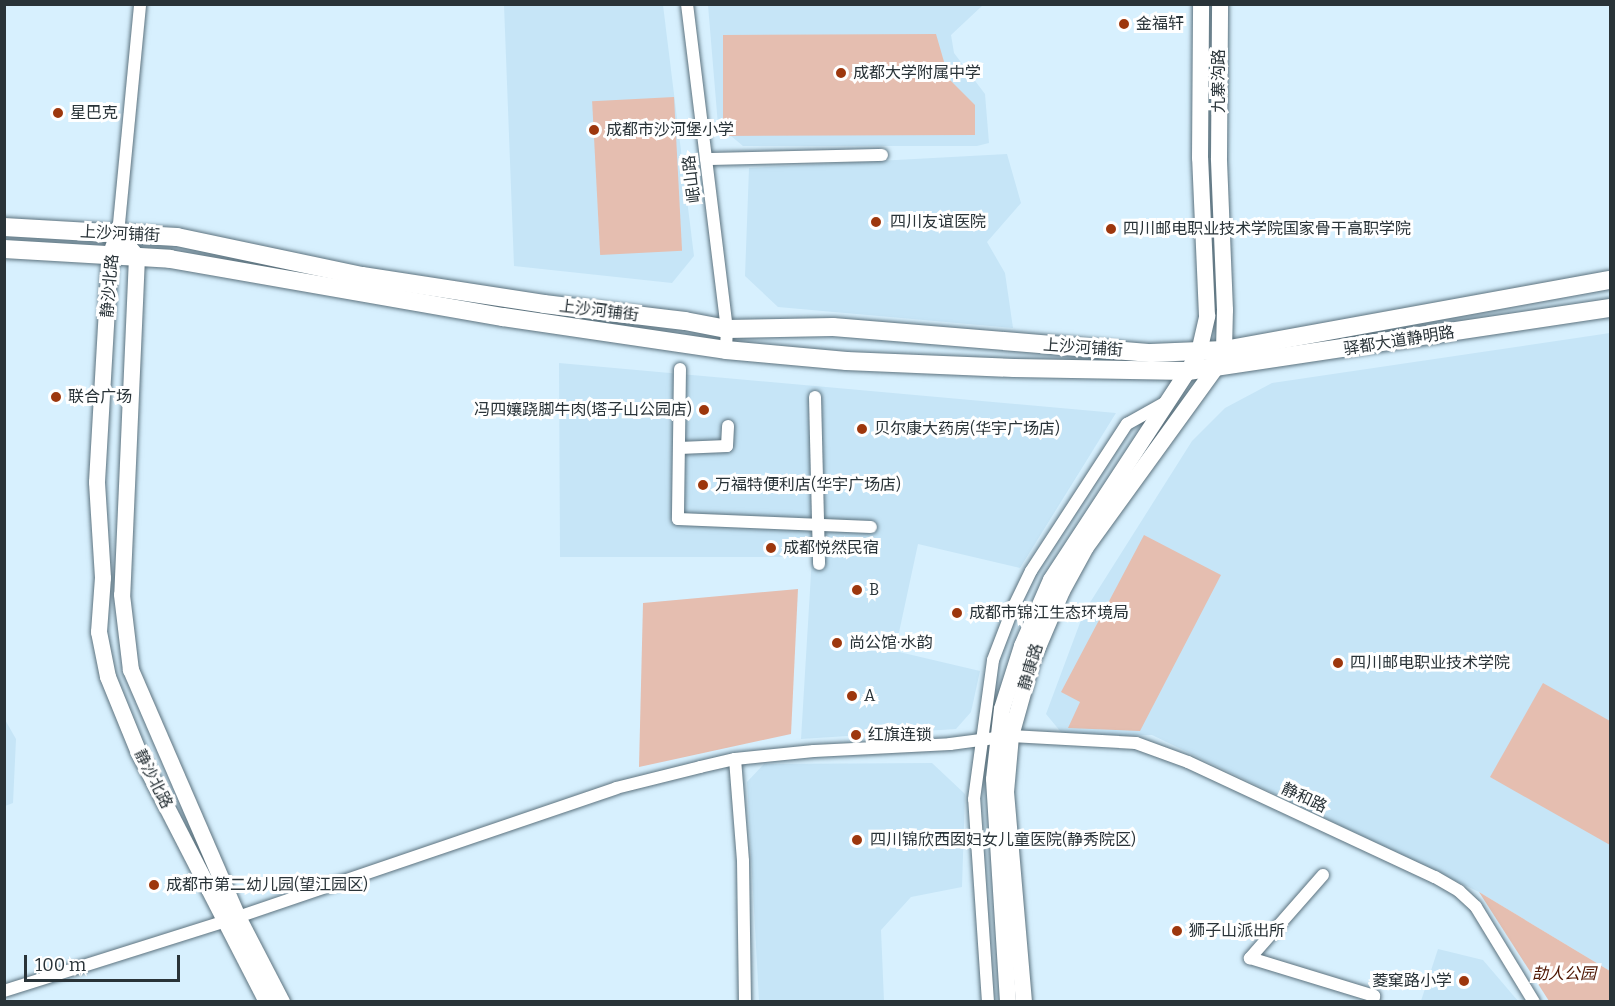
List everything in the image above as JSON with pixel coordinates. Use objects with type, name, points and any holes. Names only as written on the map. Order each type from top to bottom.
[{"type":"main road","name":"九寨沟路","points":[[1199,352],[1207,316],[1200,158],[1201,4]]},
{"type":"main road","name":"九寨沟路","points":[[1220,4],[1219,158],[1224,350]]},
{"type":"main road","name":"上沙河铺街","points":[[4,226],[177,237],[362,276],[544,304],[685,321],[727,329],[833,327],[1151,353],[1199,352]]},
{"type":"main road","name":"静沙北路","points":[[118,234],[110,256],[97,482],[103,578],[99,632],[108,677],[139,753],[231,918],[282,1002]]},
{"type":"main road","name":"静沙北路","points":[[118,234],[137,257],[122,595],[131,670],[267,1002]]},
{"type":"main road","name":"上沙河铺街","points":[[4,249],[170,259],[503,317],[726,350],[846,361],[1188,371]]},
{"type":"main road","name":"驿都大道静明路","points":[[1199,352],[1224,350],[1611,280]]},
{"type":"main road","name":"驿都大道静明路","points":[[1188,371],[1215,369],[1611,309]]},
{"type":"main road","name":"静康路","points":[[1024,1002],[1006,792],[997,738],[1062,591],[1086,547],[1215,369],[1224,350]]},
{"type":"main road","name":"静康路","points":[[1008,1002],[994,778],[1002,709],[1022,646],[1051,580],[1199,352]]},
{"type":"street","points":[[118,234],[140,4]]},
{"type":"street","name":"岷山路","points":[[687,4],[727,329],[726,350]]},
{"type":"street","points":[[706,159],[882,155]]},
{"type":"street","points":[[680,369],[678,519],[872,527]]},
{"type":"street","points":[[815,397],[819,564]]},
{"type":"street","points":[[988,1002],[974,799],[997,738],[993,660],[1013,608],[1031,572],[1127,424],[1169,400]]},
{"type":"street","points":[[679,448],[727,446],[728,426]]},
{"type":"street","name":"静和路","points":[[4,991],[231,918],[616,788],[735,759],[997,738],[1118,740],[1155,749],[1435,876],[1459,891],[1476,907],[1534,1002]]},
{"type":"street","points":[[735,759],[743,861],[745,1002]]},
{"type":"street","points":[[1323,875],[1250,958],[1374,996],[1373,1002]]},
{"type":"shaded area","name":"成都市沙河堡小学","points":[[504,5],[663,5],[694,256],[672,283],[514,266]]},
{"type":"shaded area","name":"成都大学附属中学","points":[[708,5],[983,5],[951,35],[954,53],[985,94],[989,143],[977,146],[743,146],[718,125]]},
{"type":"shaded area","name":"四川友谊医院","points":[[1007,154],[1021,203],[987,242],[1005,273],[1013,328],[778,307],[745,276],[749,168]]},
{"type":"shaded area","name":"四川邮电职业技术学院","points":[[1610,333],[1610,971],[1479,892],[1152,735],[1065,737],[1046,714],[1084,612],[1192,441],[1225,408],[1272,383]]},
{"type":"shaded area","points":[[559,363],[1116,413],[1020,568],[918,544],[895,651],[980,671],[971,712],[956,729],[801,739],[812,557],[560,557]]},
{"type":"shaded area","points":[[4,718],[16,739],[13,803],[5,806]]},
{"type":"shaded area","name":"四川锦欣西囡妇女儿童医院(静秀院区)","points":[[932,763],[965,794],[962,887],[911,897],[881,930],[884,1001],[759,1001],[747,782],[764,764]]},
{"type":"shaded area","name":"菱窠路小学","points":[[1438,949],[1483,960],[1518,1001],[1421,1001]]},
{"type":"green space","name":"成都大学附属中学","points":[[936,34],[949,79],[975,105],[975,135],[723,136],[723,35]]},
{"type":"green space","points":[[674,97],[682,251],[600,255],[592,101]]},
{"type":"green space","points":[[1144,535],[1221,575],[1140,731],[1068,728],[1080,702],[1061,692]]},
{"type":"green space","points":[[798,589],[791,734],[639,767],[643,603]]},
{"type":"green space","points":[[1543,683],[1610,721],[1610,845],[1490,777]]},
{"type":"green space","name":"劼人公园","points":[[1479,892],[1610,971],[1610,1001],[1549,1001]]},
{"type":"place","name":"金福轩","points":[[1124,24]]},
{"type":"place","name":"成都大学附属中学","points":[[841,73]]},
{"type":"place","name":"星巴克","points":[[58,113]]},
{"type":"place","name":"成都市沙河堡小学","points":[[594,130]]},
{"type":"place","name":"四川友谊医院","points":[[876,222]]},
{"type":"place","name":"四川邮电职业技术学院国家骨干高职学院","points":[[1111,229]]},
{"type":"place","name":"联合广场","points":[[56,397]]},
{"type":"place","name":"冯四孃跷脚牛肉(塔子山公园店)","points":[[704,410]]},
{"type":"place","name":"贝尔康大药房(华宇广场店)","points":[[862,429]]},
{"type":"place","name":"万福特便利店(华宇广场店)","points":[[703,485]]},
{"type":"place","name":"成都悦然民宿","points":[[771,548]]},
{"type":"place","name":"B","points":[[857,590]]},
{"type":"place","name":"成都市锦江生态环境局","points":[[957,613]]},
{"type":"place","name":"尚公馆·水韵","points":[[837,643]]},
{"type":"place","name":"四川邮电职业技术学院","points":[[1338,663]]},
{"type":"place","name":"A","points":[[852,696]]},
{"type":"place","name":"红旗连锁","points":[[856,735]]},
{"type":"place","name":"四川锦欣西囡妇女儿童医院(静秀院区)","points":[[857,840]]},
{"type":"place","name":"成都市第二幼儿园(望江园区)","points":[[154,885]]},
{"type":"place","name":"狮子山派出所","points":[[1177,931]]},
{"type":"place","name":"菱窠路小学","points":[[1464,981]]}]
